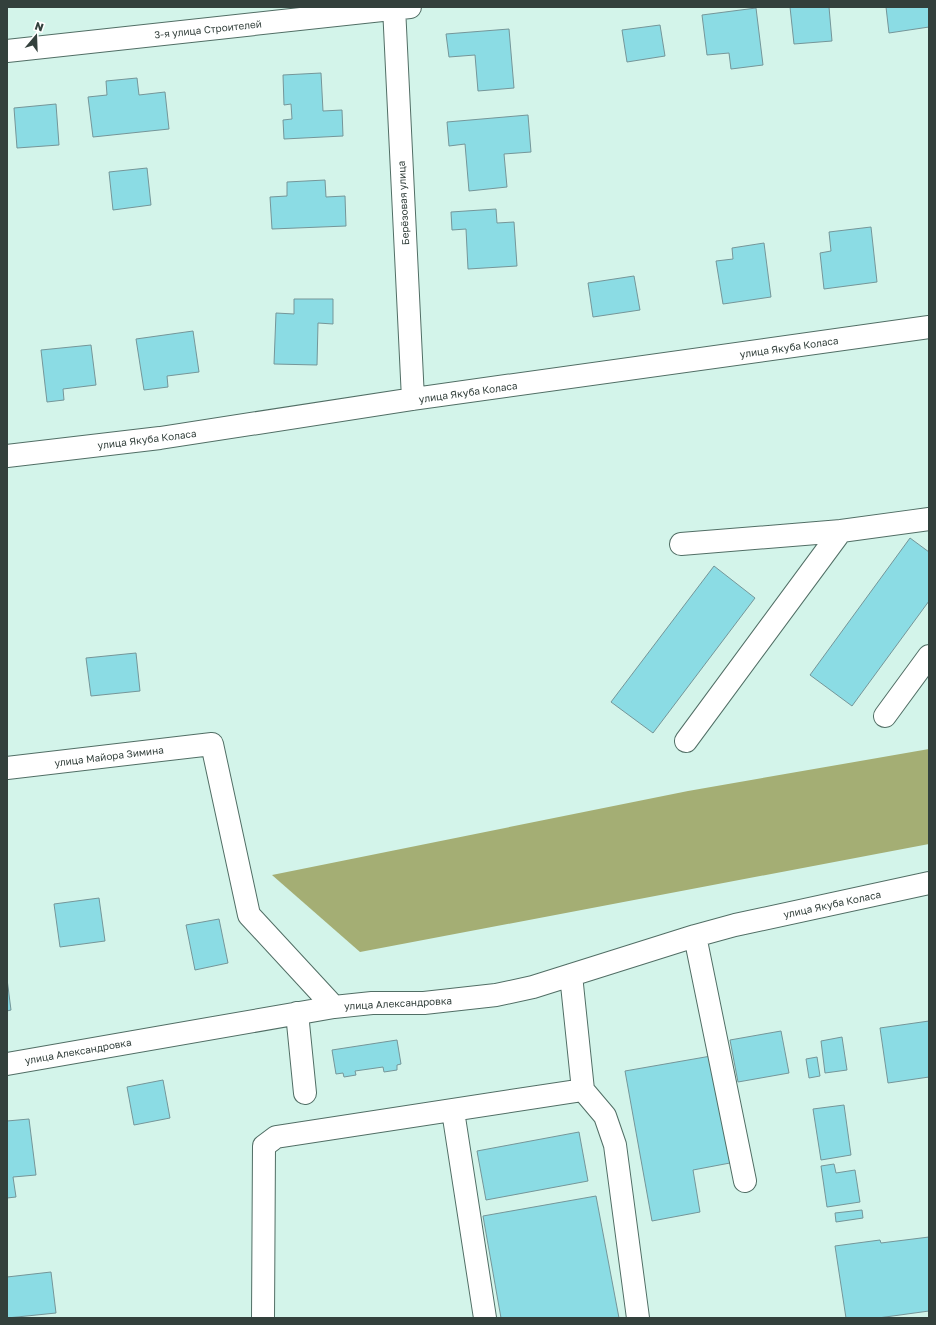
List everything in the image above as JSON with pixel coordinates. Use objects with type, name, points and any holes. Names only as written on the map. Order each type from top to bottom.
[{"type":"street","name":"3-я улица Строителей","points":[[7,51],[399,8]]},
{"type":"street","name":"Берёзовая улица","points":[[399,8],[413,399]]},
{"type":"street","name":"улица Якуба Коласа","points":[[7,456],[160,438],[413,399],[929,327]]},
{"type":"street","points":[[681,544],[841,531],[929,519]]},
{"type":"street","points":[[686,741],[841,531]]},
{"type":"street","points":[[885,716],[929,656]]},
{"type":"street","name":"улица Майора Зимина","points":[[7,768],[212,744],[249,915],[334,1007]]},
{"type":"street","name":"улица Якуба Коласа","points":[[735,925],[929,883]]},
{"type":"street","name":"улица Александровка","points":[[7,1064],[334,1007],[372,1003],[424,1003],[496,995],[533,987],[735,925]]},
{"type":"street","points":[[696,936],[745,1181]]},
{"type":"street","points":[[570,975],[583,1090],[605,1116],[615,1145],[638,1318]]},
{"type":"street","points":[[297,1013],[305,1093]]},
{"type":"street","points":[[262,1318],[264,1146],[276,1136],[453,1111],[583,1090]]},
{"type":"street","points":[[453,1111],[485,1318]]},
{"type":"green space","points":[[929,749],[929,844],[360,952],[272,875],[688,791]]},
{"type":"building","points":[[790,7],[829,7],[832,41],[794,44]]},
{"type":"building","points":[[886,7],[929,7],[929,27],[889,33]]},
{"type":"building","points":[[756,8],[763,65],[731,69],[729,53],[707,55],[702,15]]},
{"type":"building","points":[[660,25],[665,56],[627,62],[622,30]]},
{"type":"building","points":[[509,29],[514,88],[478,91],[475,55],[449,57],[446,34]]},
{"type":"building","points":[[321,73],[323,111],[342,110],[343,136],[284,139],[283,120],[292,119],[291,104],[284,105],[283,75]]},
{"type":"building","points":[[137,78],[139,95],[165,92],[169,129],[93,137],[88,97],[107,95],[106,81]]},
{"type":"building","points":[[56,104],[59,145],[17,148],[14,108]]},
{"type":"building","points":[[528,115],[531,152],[504,154],[507,187],[469,191],[465,144],[449,146],[447,122]]},
{"type":"building","points":[[147,168],[151,205],[113,210],[109,172]]},
{"type":"building","points":[[325,180],[326,197],[345,196],[346,226],[272,229],[270,197],[287,196],[287,182]]},
{"type":"building","points":[[496,209],[497,223],[514,222],[517,266],[468,269],[466,229],[452,230],[451,212]]},
{"type":"building","points":[[871,227],[877,282],[824,289],[820,253],[831,251],[829,232]]},
{"type":"building","points":[[764,243],[771,297],[723,304],[716,261],[733,259],[732,248]]},
{"type":"building","points":[[634,276],[640,310],[593,317],[588,283]]},
{"type":"building","points":[[294,299],[333,299],[333,324],[318,323],[317,365],[274,364],[276,313],[294,314]]},
{"type":"building","points":[[193,331],[199,372],[167,376],[168,387],[144,390],[136,339]]},
{"type":"building","points":[[91,345],[96,385],[63,389],[64,400],[47,402],[41,350]]},
{"type":"building","points":[[910,538],[929,552],[929,601],[852,706],[810,675]]},
{"type":"building","points":[[714,566],[755,598],[653,733],[611,702]]},
{"type":"building","points":[[136,653],[140,691],[91,696],[86,658]]},
{"type":"building","points":[[99,898],[105,941],[60,947],[54,904]]},
{"type":"building","points":[[219,919],[228,963],[195,970],[186,925]]},
{"type":"building","points":[[7,979],[11,1010],[7,1011]]},
{"type":"building","points":[[929,1021],[929,1077],[888,1083],[880,1028]]},
{"type":"building","points":[[781,1031],[789,1073],[738,1082],[730,1040]]},
{"type":"building","points":[[842,1037],[847,1070],[825,1073],[821,1041]]},
{"type":"building","points":[[397,1040],[401,1064],[397,1065],[397,1070],[384,1072],[383,1067],[355,1071],[356,1075],[344,1077],[343,1073],[336,1074],[332,1050]]},
{"type":"building","points":[[711,1056],[730,1163],[693,1170],[700,1212],[652,1221],[625,1071]]},
{"type":"building","points":[[817,1057],[820,1076],[809,1078],[806,1059]]},
{"type":"building","points":[[163,1080],[170,1118],[134,1125],[127,1087]]},
{"type":"building","points":[[844,1105],[851,1155],[821,1160],[813,1109]]},
{"type":"building","points":[[29,1119],[36,1175],[13,1177],[16,1197],[7,1198],[7,1121]]},
{"type":"building","points":[[579,1132],[588,1181],[486,1200],[477,1151]]},
{"type":"building","points":[[834,1164],[836,1173],[855,1170],[860,1202],[827,1207],[821,1166]]},
{"type":"building","points":[[596,1196],[619,1318],[501,1318],[483,1216]]},
{"type":"building","points":[[862,1210],[863,1218],[836,1222],[835,1213]]},
{"type":"building","points":[[929,1237],[929,1311],[878,1318],[846,1318],[835,1246],[880,1240],[881,1243]]},
{"type":"building","points":[[51,1272],[56,1313],[7,1318],[7,1277]]}]
